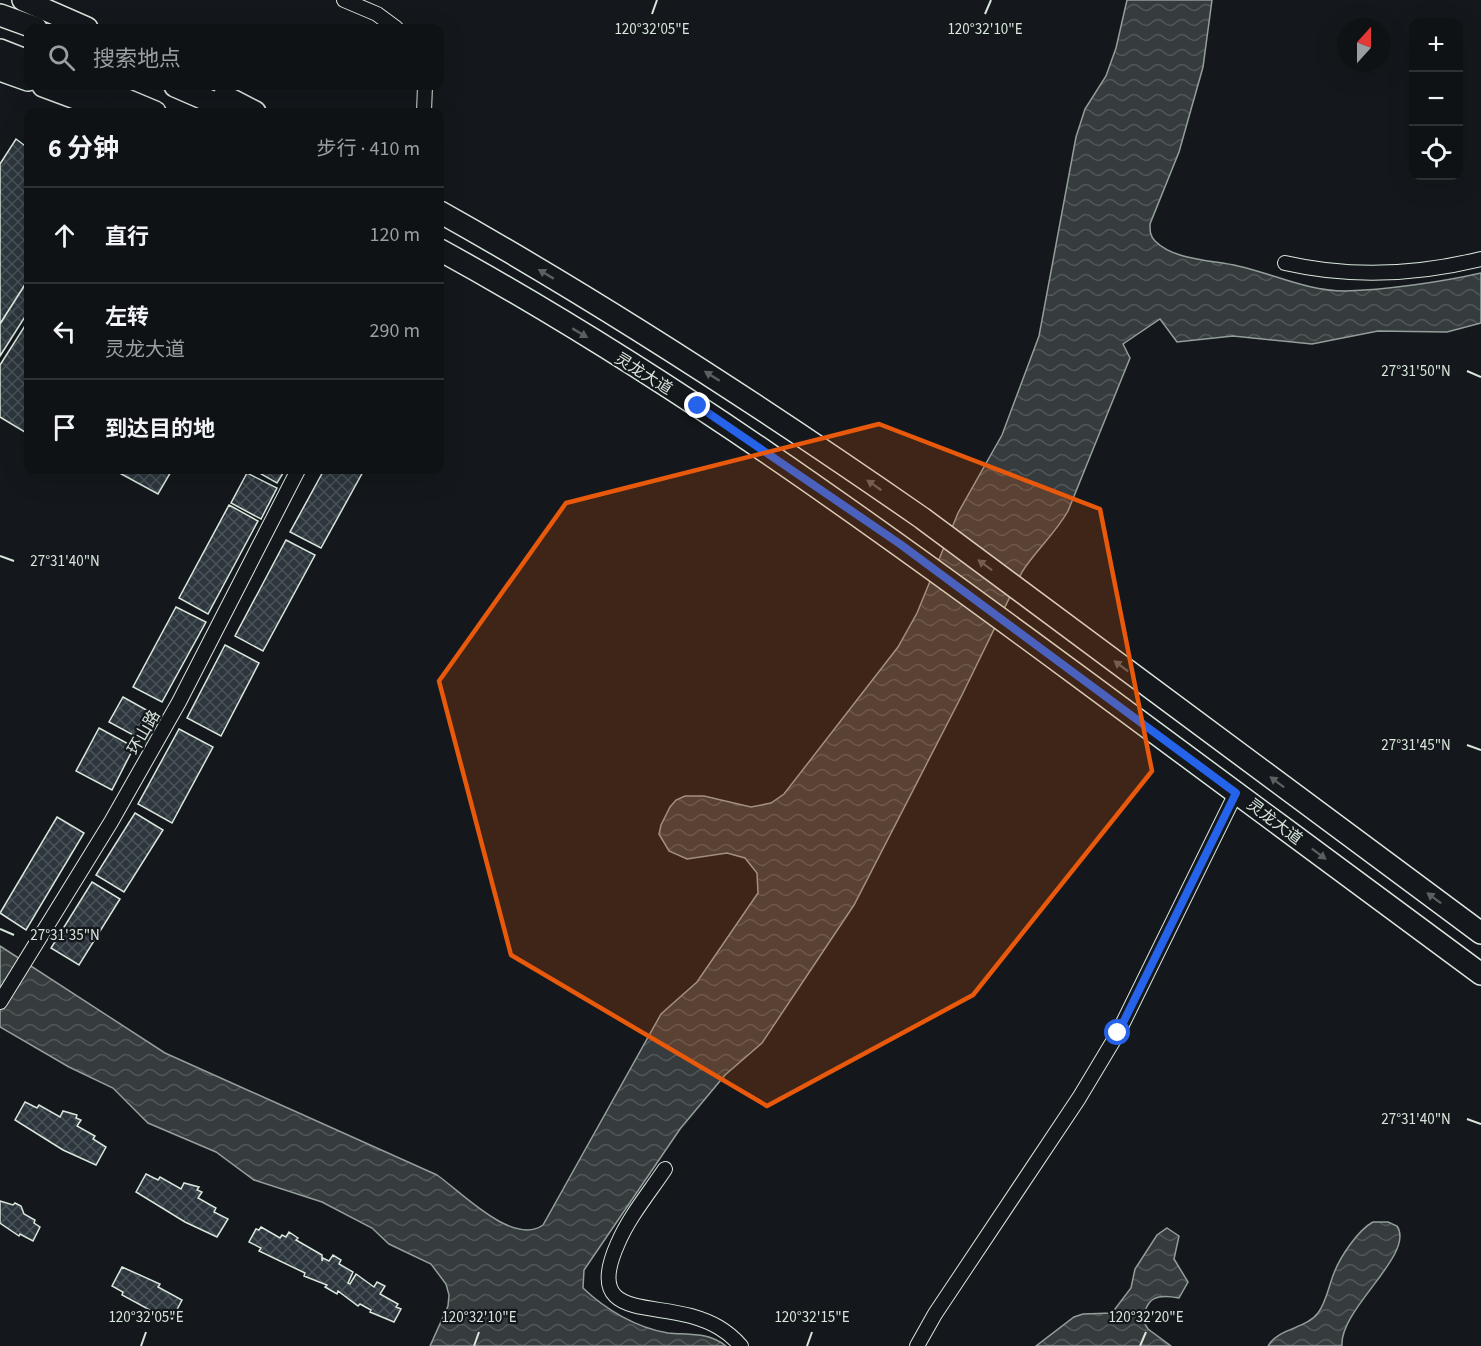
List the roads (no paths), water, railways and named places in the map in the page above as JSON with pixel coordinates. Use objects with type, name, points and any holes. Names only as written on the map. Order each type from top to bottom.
[{"type":"main road","points":[[23,0],[78,24]]},
{"type":"main road","points":[[0,15],[25,24]]},
{"type":"main road","points":[[0,50],[24,59]]},
{"type":"main road","points":[[0,70],[24,79]]},
{"type":"main road","points":[[54,90],[102,108]]},
{"type":"main road","points":[[103,90],[145,108]]},
{"type":"main road","points":[[184,90],[226,108]]},
{"type":"main road","points":[[213,90],[247,108]]},
{"type":"main road","name":"灵龙大道","points":[[444,215],[621,319],[740,394],[922,518],[1481,933]]},
{"type":"main road","name":"灵龙大道","points":[[444,252],[722,421],[910,551],[1481,974]]},
{"type":"street","points":[[344,0],[377,14],[391,24]]},
{"type":"street","points":[[424,108],[425,90]]},
{"type":"street","points":[[1285,263],[1334,272],[1382,273],[1481,259]]},
{"type":"street","name":"环山路","points":[[0,1002],[33,951],[179,702],[296,474]]},
{"type":"street","points":[[917,1346],[935,1314],[1079,1098],[1118,1033],[1236,793]]},
{"type":"street","points":[[665,1169],[618,1243],[609,1270],[612,1293],[618,1300],[632,1307],[683,1314],[711,1323],[729,1331],[741,1346]]},
{"type":"water","points":[[1127,0],[1212,0],[1203,67],[1179,152],[1150,224],[1155,241],[1163,248],[1183,256],[1238,266],[1304,285],[1331,290],[1395,287],[1481,273],[1481,323],[1447,332],[1378,331],[1312,344],[1233,336],[1177,342],[1160,319],[1123,344],[1130,358],[1068,511],[1022,572],[961,697],[854,905],[762,1043],[725,1075],[680,1129],[584,1270],[583,1288],[602,1304],[623,1317],[656,1331],[706,1336],[726,1346],[430,1346],[448,1306],[449,1295],[446,1284],[431,1264],[389,1244],[372,1228],[322,1202],[254,1180],[216,1152],[148,1123],[113,1088],[69,1067],[0,1027],[0,946],[165,1053],[437,1175],[502,1223],[517,1229],[531,1230],[543,1225],[661,1014],[697,982],[758,893],[757,873],[745,858],[727,853],[687,859],[669,851],[659,834],[670,807],[676,800],[685,796],[704,796],[751,807],[771,803],[784,794],[898,647],[917,613],[958,513],[1002,435],[1039,336],[1076,137],[1085,109],[1106,76],[1116,48]]},
{"type":"water","points":[[1373,1222],[1388,1222],[1397,1226],[1400,1238],[1387,1267],[1352,1316],[1344,1331],[1342,1346],[1268,1346],[1278,1336],[1307,1322],[1318,1313],[1345,1252],[1361,1231]]},
{"type":"water","points":[[1167,1228],[1179,1236],[1174,1259],[1188,1282],[1179,1298],[1165,1296],[1150,1302],[1143,1321],[1148,1329],[1171,1346],[1036,1346],[1074,1317],[1083,1314],[1112,1313],[1131,1288],[1135,1269],[1157,1235]]}]
